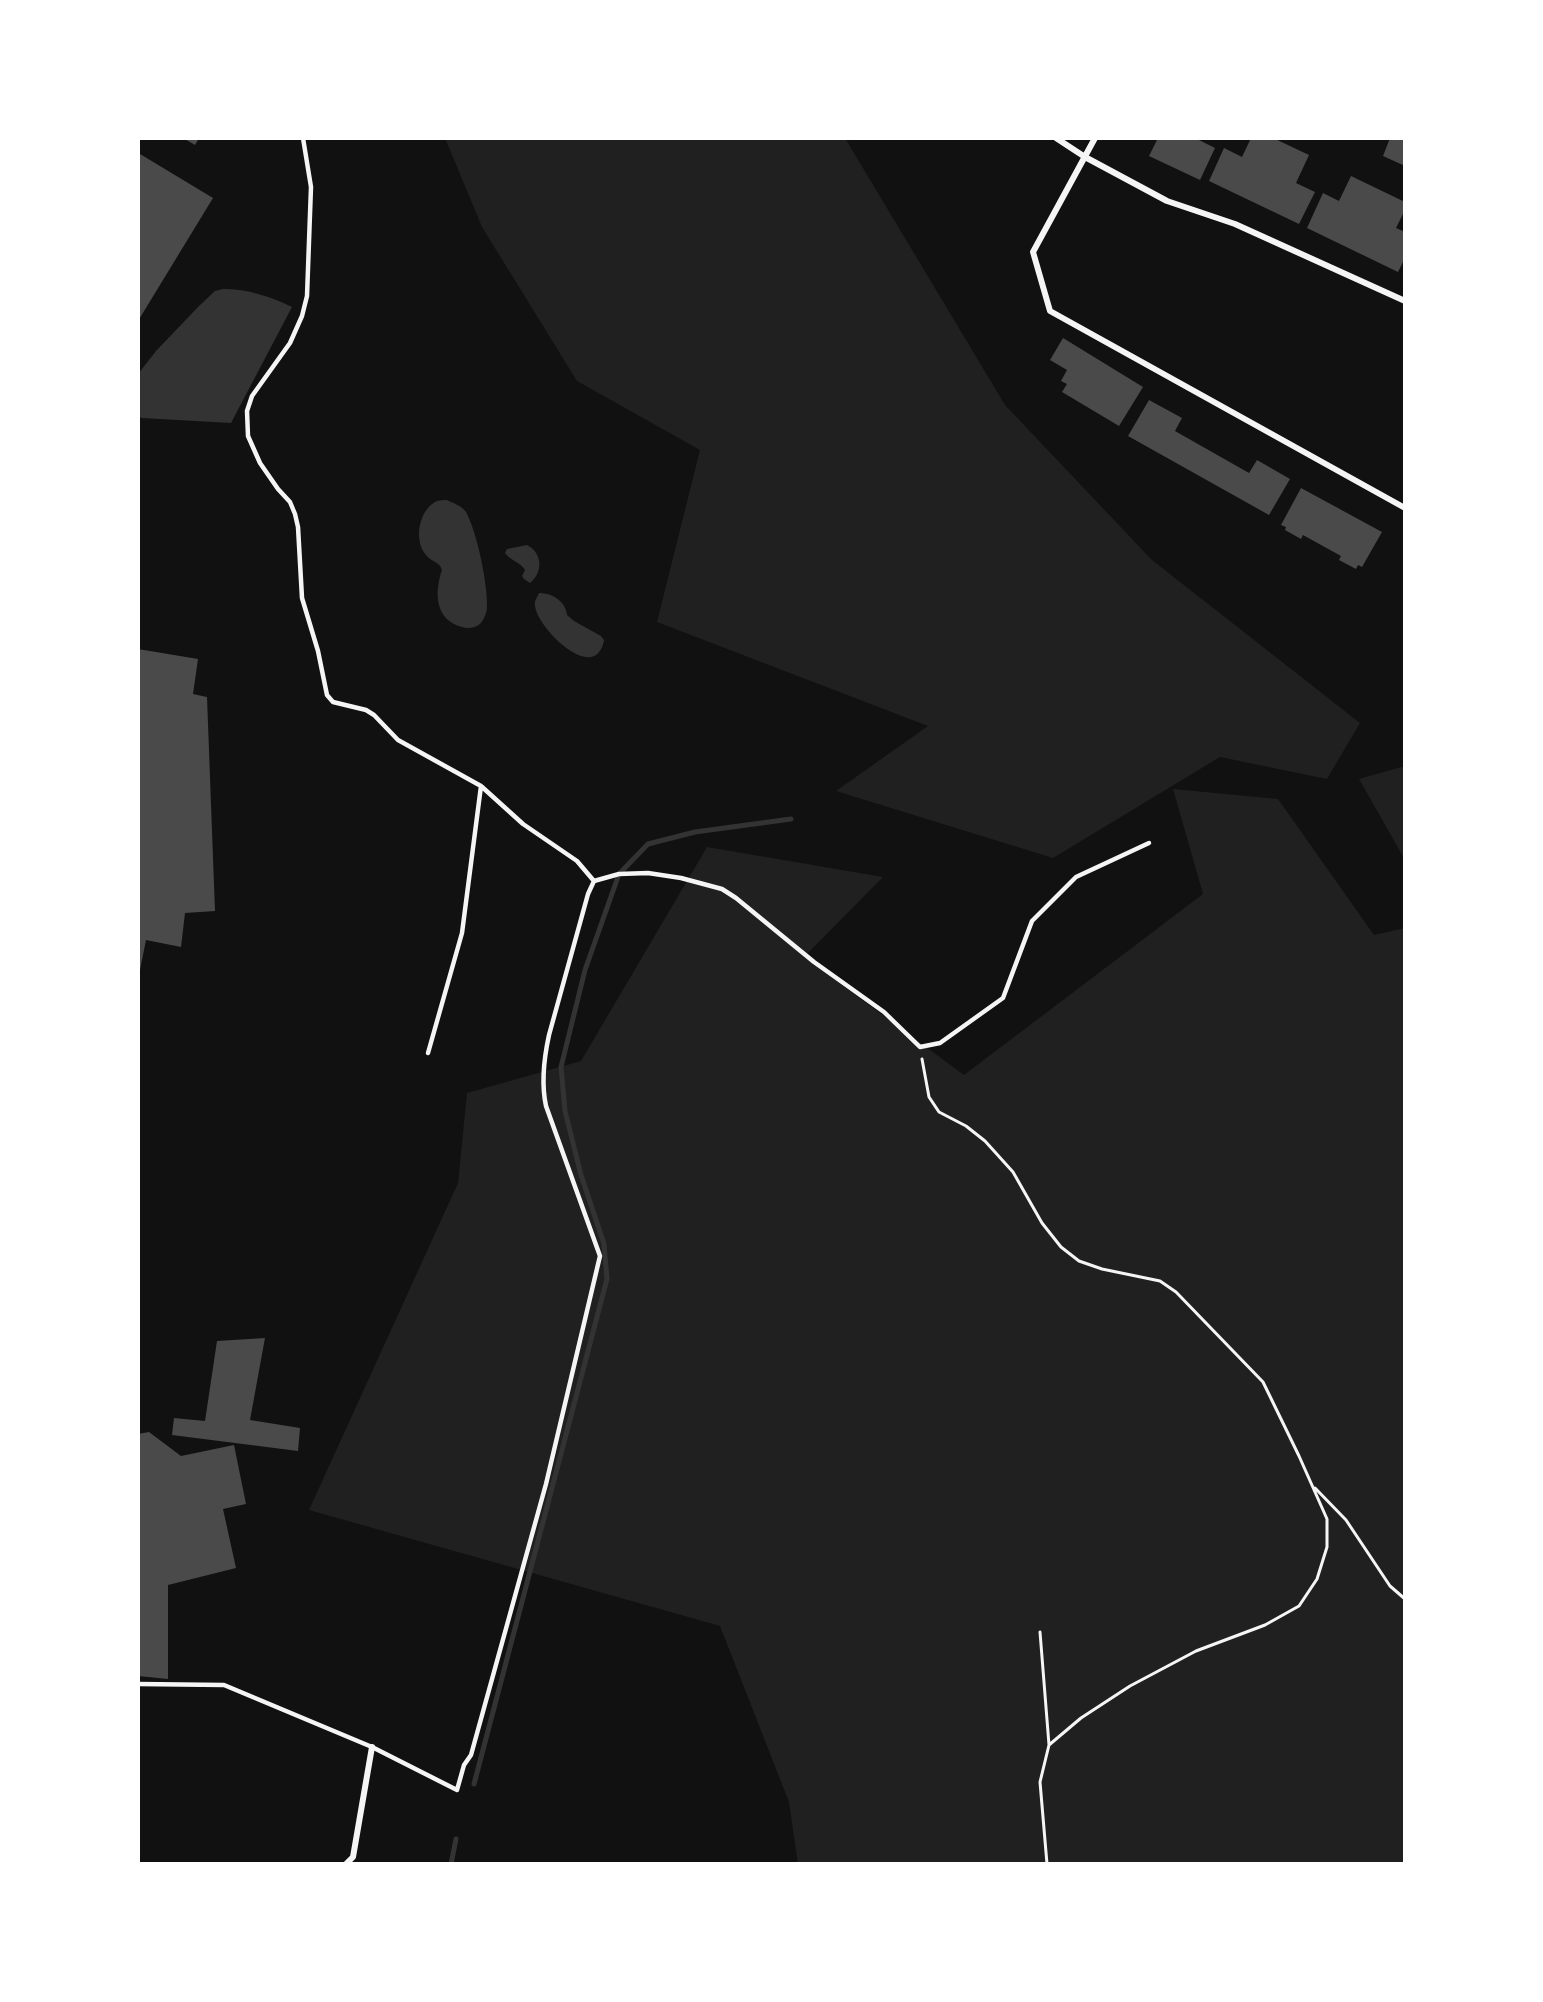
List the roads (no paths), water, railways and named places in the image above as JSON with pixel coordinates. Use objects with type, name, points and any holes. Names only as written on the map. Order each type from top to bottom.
[{"type":"street","points":[[1056,138],[1085,157],[1167,201],[1235,224],[1405,301]]},
{"type":"street","points":[[1095,138],[1033,252],[1050,311],[1405,507]]},
{"type":"street","points":[[346,1864],[353,1857],[372,1747]]},
{"type":"lane","points":[[303,138],[311,187],[307,296],[290,343],[252,396],[247,411],[248,436],[260,463],[290,502],[295,514],[298,527],[302,598],[318,651],[327,695],[333,702],[366,710],[374,715],[398,740],[481,786],[523,824],[578,861],[594,881]]},
{"type":"lane","points":[[428,1053],[462,933],[481,786]]},
{"type":"lane","points":[[138,1684],[224,1685],[372,1747],[457,1790],[464,1766],[471,1755],[546,1484],[600,1256],[543,1093],[545,1055],[549,1035],[588,894],[594,881],[619,874],[648,873],[681,878],[722,889],[823,968],[884,1012],[920,1047],[940,1043],[1003,998],[1032,921],[1076,877],[1149,843]]},
{"type":"waterway","points":[[474,1784],[607,1279],[604,1244],[581,1175],[565,1111],[561,1067],[585,970],[619,874],[648,844],[695,832],[791,819]]},
{"type":"waterway","points":[[451,1864],[456,1839]]}]
